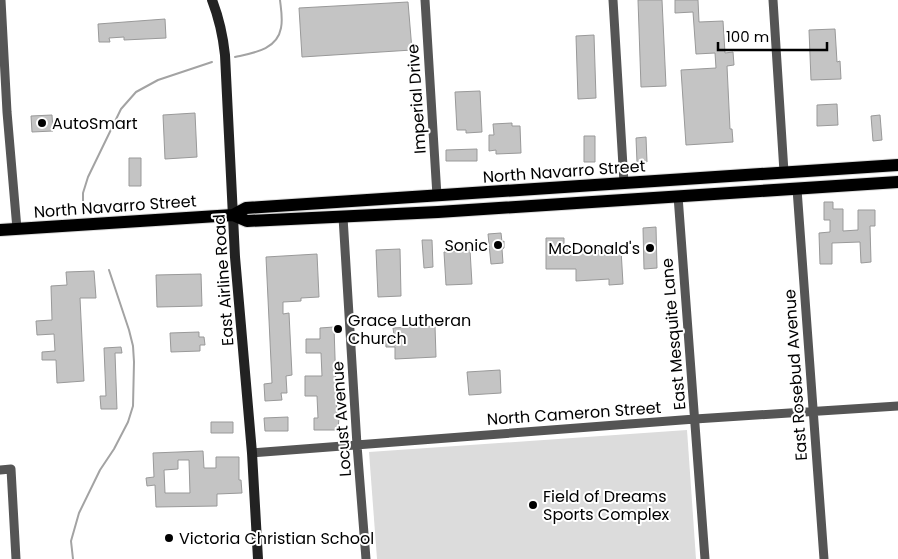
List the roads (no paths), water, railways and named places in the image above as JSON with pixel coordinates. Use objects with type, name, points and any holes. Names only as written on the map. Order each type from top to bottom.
[{"type":"main road","name":"East Airline Road","points":[[212,0],[223,37],[225,55],[233,215],[252,452],[258,559]]},
{"type":"main road","name":"North Navarro Street","points":[[0,230],[233,215],[246,208],[898,165]]},
{"type":"main road","points":[[797,189],[797,183],[806,178],[866,173],[878,167]]},
{"type":"main road","points":[[633,200],[643,192],[777,181],[782,180],[784,172]]},
{"type":"main road","name":"North Navarro Street","points":[[233,215],[247,221],[343,217],[898,182]]},
{"type":"street","name":"Imperial Drive","points":[[425,0],[437,196]]},
{"type":"street","points":[[613,0],[624,183]]},
{"type":"street","points":[[773,0],[784,172]]},
{"type":"street","points":[[0,2],[4,112],[17,229]]},
{"type":"street","name":"East Rosebud Avenue","points":[[797,189],[824,559]]},
{"type":"street","name":"East Mesquite Lane","points":[[678,196],[705,559]]},
{"type":"street","name":"Locust Avenue","points":[[343,217],[366,559]]},
{"type":"street","name":"North Cameron Street","points":[[252,452],[898,406]]},
{"type":"street","points":[[0,470],[11,469],[16,559]]},
{"type":"waterway","points":[[235,57],[263,49],[275,41],[282,25],[280,0]]},
{"type":"waterway","points":[[83,204],[83,193],[88,177],[121,109],[136,92],[158,80],[212,62]]},
{"type":"waterway","points":[[73,559],[71,541],[79,513],[100,470],[114,449],[128,422],[133,406],[133,346],[109,270]]},
{"type":"place","name":"AutoSmart","points":[[42,123]]},
{"type":"place","name":"Sonic","points":[[498,245]]},
{"type":"place","name":"McDonald's","points":[[650,248]]},
{"type":"place","name":"Grace Lutheran Church","points":[[338,329]]},
{"type":"place","name":"Field of Dreams Sports Complex","points":[[533,505]]},
{"type":"place","name":"Victoria Christian School","points":[[169,538]]}]
